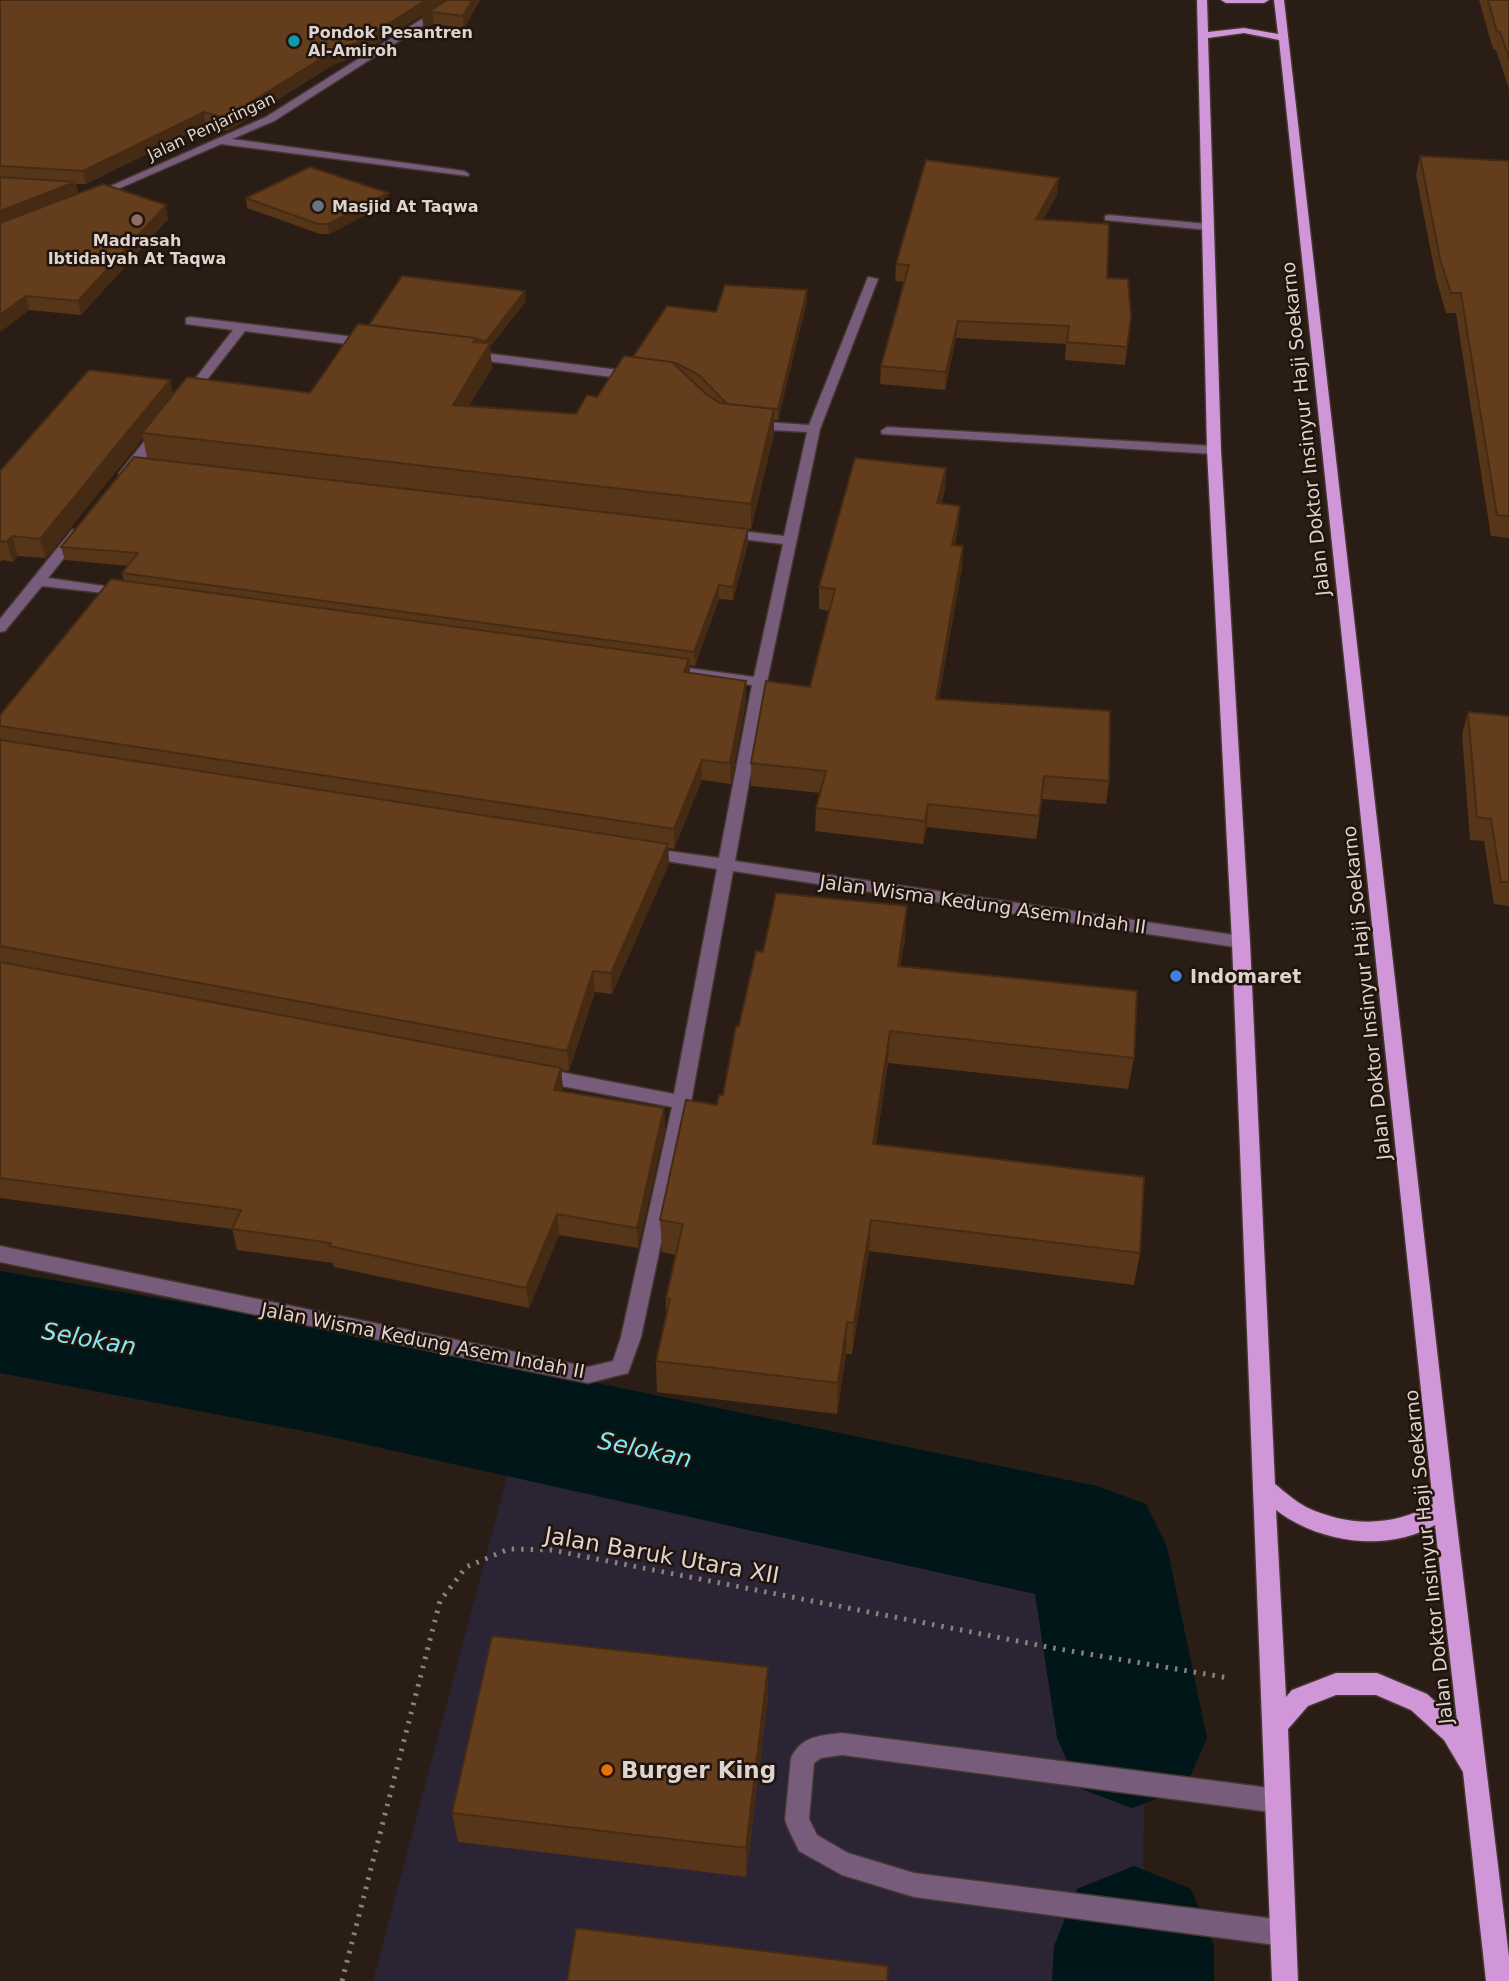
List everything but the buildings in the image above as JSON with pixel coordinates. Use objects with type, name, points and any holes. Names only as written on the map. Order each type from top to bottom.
[{"type":"main road","points":[[1202,0],[1214,450],[1241,942],[1285,1981]]},
{"type":"main road","points":[[1226,0],[1264,0]]},
{"type":"main road","name":"Jalan Doktor Insinyur Haji Soekarno","points":[[1279,0],[1473,1771],[1499,1981]]},
{"type":"main road","points":[[1203,36],[1241,29],[1265,32],[1284,39]]},
{"type":"main road","points":[[1265,1489],[1297,1513],[1336,1528],[1376,1532],[1413,1526],[1444,1509]]},
{"type":"main road","points":[[1276,1725],[1300,1698],[1336,1684],[1377,1684],[1419,1702],[1452,1732],[1473,1771]]},
{"type":"street","name":"Jalan Penjaringan","points":[[81,195],[106,191],[270,119],[458,0]]},
{"type":"street","points":[[219,141],[464,174]]},
{"type":"street","points":[[1109,218],[1208,227]]},
{"type":"street","name":"Jalan Wisma Kedung Asem Indah II","points":[[0,1254],[588,1375],[621,1367],[631,1338],[682,1102],[724,865],[814,429],[872,279]]},
{"type":"street","points":[[190,321],[378,344]]},
{"type":"street","points":[[117,485],[141,464],[172,416],[242,327]]},
{"type":"street","points":[[460,354],[650,377]]},
{"type":"street","points":[[738,424],[814,429]]},
{"type":"street","points":[[887,431],[1214,450]]},
{"type":"street","points":[[0,628],[90,517]]},
{"type":"street","points":[[708,531],[790,541]]},
{"type":"street","points":[[38,581],[134,594]]},
{"type":"street","points":[[651,667],[760,682]]},
{"type":"street","name":"Jalan Wisma Kedung Asem Indah II","points":[[628,850],[1241,942]]},
{"type":"street","points":[[518,1071],[682,1102]]},
{"type":"street","points":[[1278,1801],[842,1744],[816,1747],[803,1758],[797,1820],[808,1843],[842,1863],[914,1885],[1283,1933]]},
{"type":"path","name":"Jalan Baruk Utara XII","points":[[342,1981],[440,1601],[466,1567],[509,1549],[551,1550],[1200,1675]]},
{"type":"shaded area","points":[[523,1417],[1145,1542],[1143,1981],[373,1981]]},
{"type":"waterway","name":"Selokan","points":[[0,1322],[319,1380],[1097,1547],[1132,1738]]},
{"type":"waterway","name":"Selokan","points":[[1133,1981],[1134,1946]]},
{"type":"place","name":"Pondok Pesantren Al-Amiroh","points":[[294,41]]},
{"type":"place","name":"Masjid At Taqwa","points":[[318,206]]},
{"type":"place","name":"Madrasah Ibtidaiyah At Taqwa","points":[[137,220]]},
{"type":"place","name":"Indomaret","points":[[1176,976]]},
{"type":"place","name":"Burger King","points":[[607,1770]]}]
